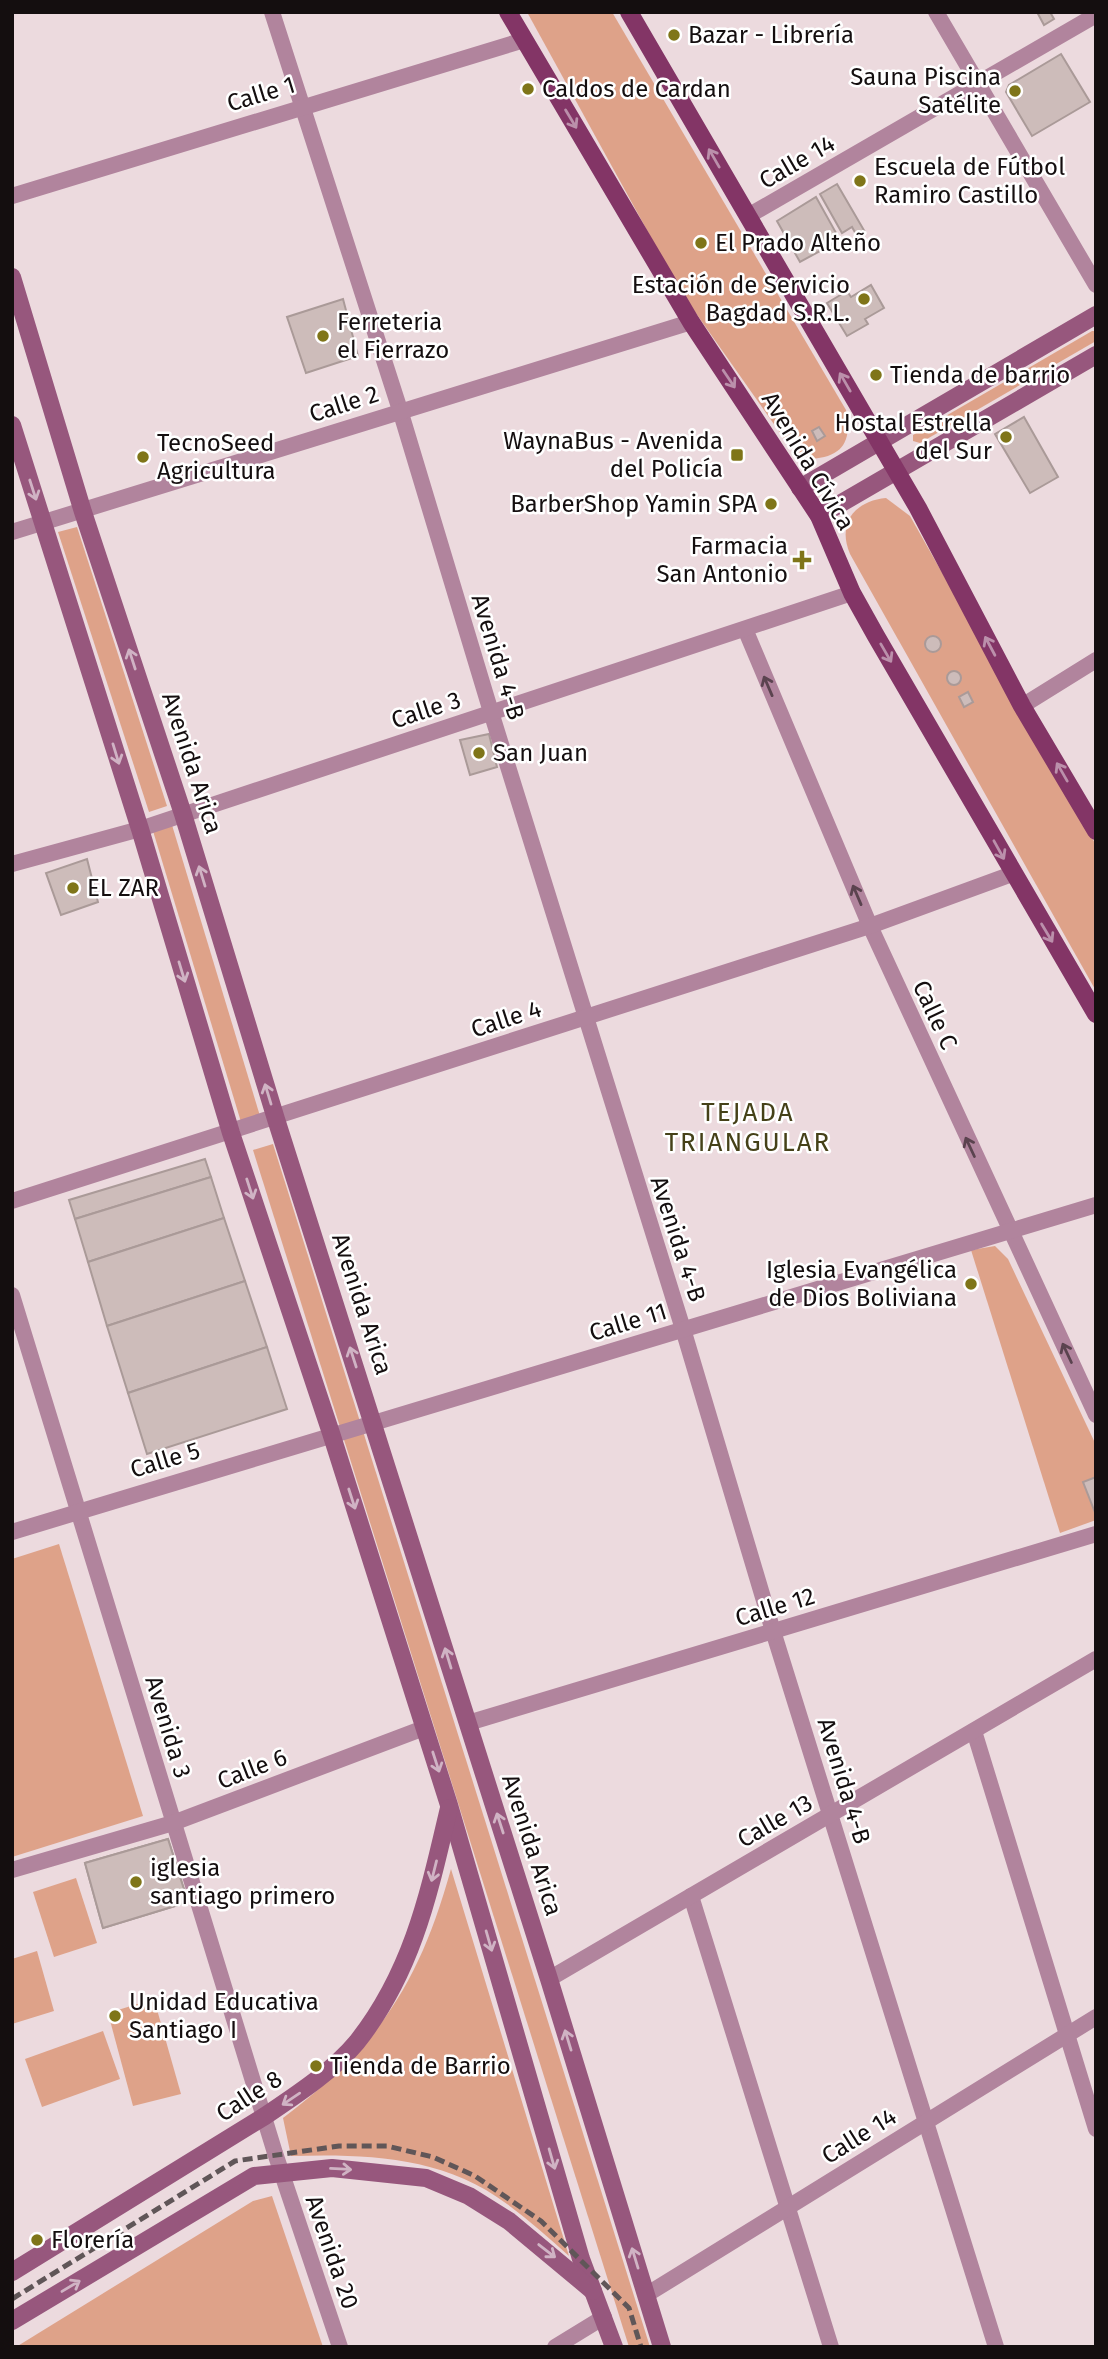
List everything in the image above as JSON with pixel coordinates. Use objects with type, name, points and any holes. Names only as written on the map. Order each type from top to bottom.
[{"type":"main road","name":"Avenida Cívica","points":[[508,12],[691,322],[819,516],[852,593],[1012,874],[1096,1014]]},
{"type":"main road","points":[[629,12],[880,441],[1022,706],[1096,831]]},
{"type":"street","name":"Avenida 4-B","points":[[272,12],[400,410],[584,1017],[683,1329],[773,1632],[996,2347]]},
{"type":"street","points":[[936,12],[1096,285]]},
{"type":"street","name":"Calle 14","points":[[748,216],[1096,15]]},
{"type":"street","name":"Calle 1","points":[[12,196],[523,40]]},
{"type":"street","name":"Avenida Arica","points":[[12,277],[83,512],[183,814],[276,1119],[374,1422],[662,2347]]},
{"type":"street","points":[[800,488],[1096,315]]},
{"type":"street","name":"Calle 2","points":[[12,532],[691,322]]},
{"type":"street","points":[[819,516],[1096,355]]},
{"type":"street","points":[[12,425],[140,829],[231,1133],[331,1433],[449,1805],[581,2259],[614,2347]]},
{"type":"street","name":"Calle 3","points":[[12,864],[140,829],[852,593]]},
{"type":"street","name":"Calle C","points":[[745,629],[870,926],[1096,1415]]},
{"type":"street","points":[[1022,706],[1096,660]]},
{"type":"street","name":"Calle 4","points":[[12,1201],[276,1119],[870,926],[1012,874]]},
{"type":"street","name":"Calle 11","points":[[331,1433],[1096,1205]]},
{"type":"street","name":"Avenida 3","points":[[12,1295],[281,2172]]},
{"type":"street","name":"Calle 5","points":[[12,1532],[331,1433]]},
{"type":"street","name":"Calle 12","points":[[468,1723],[1096,1534]]},
{"type":"street","name":"Calle 13","points":[[549,1979],[1096,1659]]},
{"type":"street","name":"Calle 6","points":[[12,1870],[173,1823],[425,1728]]},
{"type":"street","points":[[974,1731],[1096,2129]]},
{"type":"street","name":"Calle 8","points":[[12,2272],[265,2116],[301,2092],[356,2043],[395,1985],[421,1922],[449,1805]]},
{"type":"street","points":[[691,1896],[831,2347]]},
{"type":"street","name":"Calle 14","points":[[646,2295],[1096,2017]]},
{"type":"street","points":[[12,2321],[254,2176],[332,2168],[426,2178],[469,2196],[509,2221],[594,2291]]},
{"type":"street","name":"Avenida 20","points":[[281,2172],[340,2347]]},
{"type":"street","points":[[555,2347],[604,2317]]},
{"type":"shaded area","name":"El Prado Alteño","points":[[527,12],[612,12],[846,410],[848,430],[838,451],[822,458],[811,459],[790,447],[681,292]]},
{"type":"shaded area","points":[[1096,331],[1096,341],[920,443],[913,441],[913,435]]},
{"type":"shaded area","points":[[886,498],[910,516],[1096,845],[1096,991],[850,554],[846,533],[851,516],[865,504]]},
{"type":"shaded area","points":[[77,527],[167,806],[149,812],[58,532]]},
{"type":"shaded area","points":[[172,825],[260,1116],[241,1122],[153,831]]},
{"type":"shaded area","points":[[273,1144],[650,2347],[629,2347],[253,1150]]},
{"type":"shaded area","points":[[995,1246],[1008,1259],[1096,1445],[1096,1520],[1060,1533],[971,1250]]},
{"type":"shaded area","points":[[59,1544],[143,1816],[12,1857],[12,1559]]},
{"type":"shaded area","points":[[451,1869],[569,2256],[507,2204],[457,2176],[404,2161],[348,2156],[291,2156],[283,2118],[345,2065],[391,2010],[425,1946]]},
{"type":"shaded area","points":[[76,1878],[97,1943],[54,1957],[33,1892]]},
{"type":"shaded area","points":[[37,1951],[54,2011],[12,2024],[12,1959]]},
{"type":"shaded area","points":[[154,1999],[181,2094],[133,2106],[108,2013]]},
{"type":"shaded area","points":[[103,2031],[120,2079],[42,2107],[25,2059]]},
{"type":"shaded area","points":[[272,2196],[323,2347],[16,2347],[253,2201]]},
{"type":"building","points":[[1037,12],[1050,12],[1054,19],[1044,25]]},
{"type":"building","name":"Sauna Piscina Satélite","points":[[1061,54],[1090,102],[1032,136],[1006,92],[1009,85]]},
{"type":"building","points":[[837,184],[865,232],[857,236],[852,227],[842,233],[820,194]]},
{"type":"building","points":[[816,197],[840,240],[800,262],[777,221]]},
{"type":"building","points":[[871,285],[884,308],[865,319],[868,324],[847,336],[827,303],[847,291],[851,297]]},
{"type":"building","name":"Ferreteria el Fierrazo","points":[[343,299],[358,356],[306,373],[287,317]]},
{"type":"building","name":"Hostal Estrella del Sur","points":[[1024,417],[1058,477],[1030,493],[995,434]]},
{"type":"building","points":[[819,427],[825,436],[817,441],[812,431]]},
{"type":"building","points":[[933,636],[941,644],[933,652],[925,644]]},
{"type":"building","points":[[954,671],[959,673],[959,683],[954,685],[949,683],[947,678],[949,673]]},
{"type":"building","points":[[968,692],[973,702],[964,707],[959,697]]},
{"type":"building","name":"San Juan","points":[[489,734],[497,767],[470,775],[460,740]]},
{"type":"building","name":"EL ZAR","points":[[87,859],[98,902],[61,915],[46,873]]},
{"type":"building","points":[[205,1159],[211,1177],[75,1219],[69,1200]]},
{"type":"building","points":[[211,1177],[224,1218],[88,1262],[75,1219]]},
{"type":"building","points":[[224,1218],[245,1281],[107,1326],[88,1262]]},
{"type":"building","points":[[245,1281],[267,1347],[128,1393],[107,1326]]},
{"type":"building","points":[[267,1347],[287,1409],[147,1454],[128,1393]]},
{"type":"building","points":[[1096,1477],[1096,1515],[1083,1482]]},
{"type":"building","name":"iglesia santiago primero","points":[[168,1839],[188,1902],[103,1928],[85,1863]]},
{"type":"building","name":"iglesia santiago primero","points":[[168,1839],[188,1902],[103,1928],[85,1863]]},
{"type":"railway","points":[[12,2299],[235,2161],[339,2146],[387,2146],[433,2157],[475,2176],[541,2221],[629,2308],[641,2347]]},
{"type":"place","name":"Bazar - Librería","points":[[674,35]]},
{"type":"place","name":"Caldos de Cardan","points":[[528,89]]},
{"type":"place","name":"Sauna Piscina Satélite","points":[[1015,91]]},
{"type":"place","name":"Escuela de Fútbol Ramiro Castillo","points":[[860,181]]},
{"type":"place","name":"El Prado Alteño","points":[[701,243]]},
{"type":"place","name":"Estación de Servicio Bagdad S.R.L.","points":[[864,299]]},
{"type":"place","name":"Ferreteria el Fierrazo","points":[[323,336]]},
{"type":"place","name":"Tienda de barrio","points":[[876,375]]},
{"type":"place","name":"Hostal Estrella del Sur","points":[[1006,437]]},
{"type":"place","name":"WaynaBus - Avenida del Policía","points":[[737,455]]},
{"type":"place","name":"TecnoSeed Agricultura","points":[[143,457]]},
{"type":"place","name":"BarberShop Yamin SPA","points":[[771,504]]},
{"type":"place","name":"Farmacia San Antonio","points":[[802,560]]},
{"type":"place","name":"San Juan","points":[[479,753]]},
{"type":"place","name":"EL ZAR","points":[[73,888]]},
{"type":"place","name":"Iglesia Evangélica de Dios Boliviana","points":[[971,1284]]},
{"type":"place","name":"iglesia santiago primero","points":[[136,1882]]},
{"type":"place","name":"Unidad Educativa Santiago I","points":[[115,2016]]},
{"type":"place","name":"Tienda de Barrio","points":[[316,2066]]},
{"type":"place","name":"Florería","points":[[37,2240]]},
{"type":"district","name":"TEJADA TRIANGULAR","points":[[748,1127]]}]
